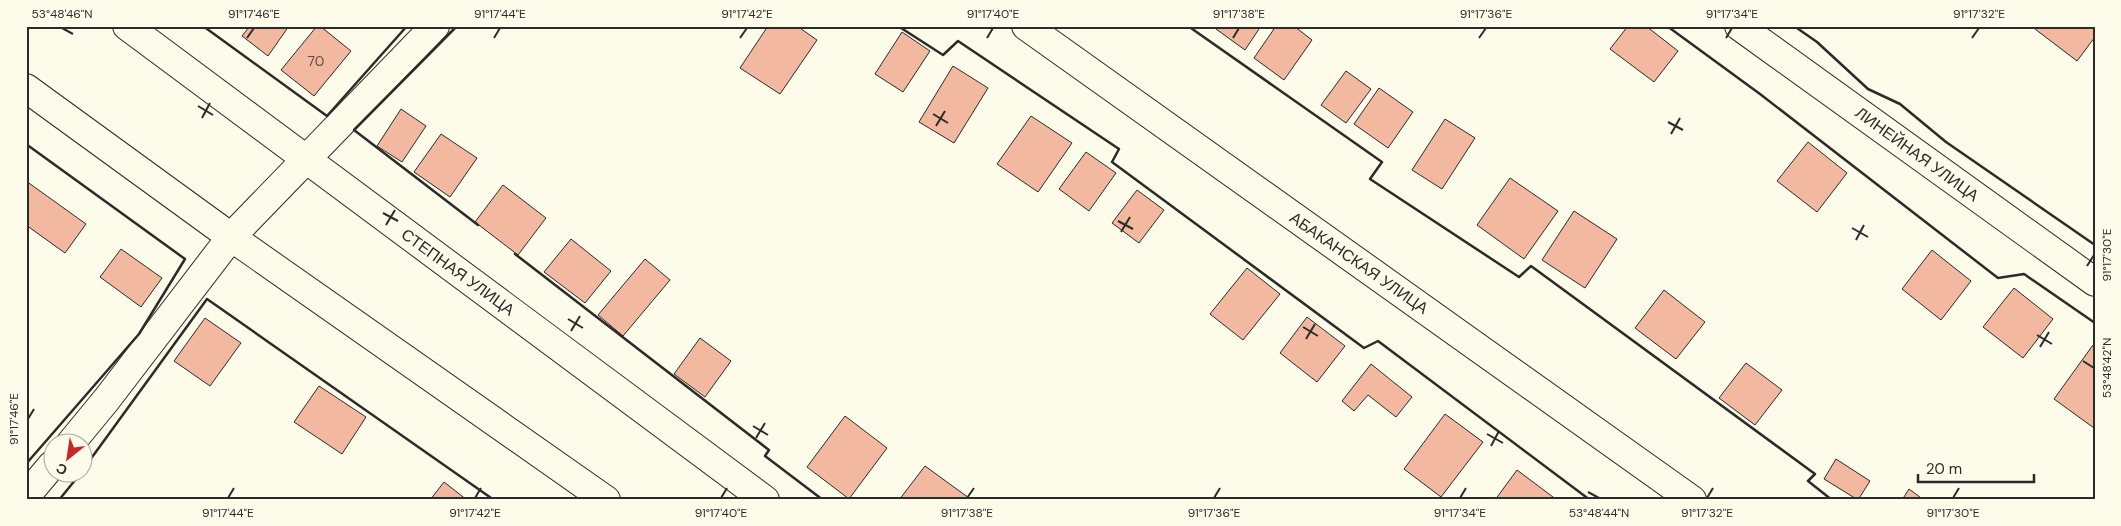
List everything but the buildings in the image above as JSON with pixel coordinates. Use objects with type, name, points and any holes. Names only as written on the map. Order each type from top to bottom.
[{"type":"street","name":"СТЕПНАЯ УЛИЦА","points":[[127,26],[765,500]]},
{"type":"street","points":[[78,434],[231,237],[435,26]]},
{"type":"street","name":"АБАКАНСКАЯ УЛИЦА","points":[[1026,26],[1692,500]]},
{"type":"street","name":"ЛИНЕЙНАЯ УЛИЦА","points":[[1739,26],[2095,282]]},
{"type":"street","points":[[26,88],[231,237],[606,500]]},
{"type":"street","points":[[26,496],[42,476]]},
{"type":"wall","points":[[203,26],[327,116],[407,26]]},
{"type":"wall","points":[[457,26],[354,130],[478,225]]},
{"type":"wall","points":[[898,26],[943,55],[958,41],[1119,149],[1112,162],[1364,348],[1378,341],[1590,500]]},
{"type":"wall","points":[[1188,26],[1382,162],[1370,179],[1519,277],[1531,266],[1815,474],[1808,481],[1832,500]]},
{"type":"wall","points":[[1667,26],[1760,94],[1998,278],[2024,274],[2095,323]]},
{"type":"wall","points":[[1794,26],[1817,42],[1868,89],[1900,104],[1946,142],[2095,245]]},
{"type":"wall","points":[[26,144],[185,259],[139,334],[26,464]]},
{"type":"wall","points":[[515,254],[769,450],[765,456],[823,500]]},
{"type":"wall","points":[[92,457],[207,299],[494,500]]},
{"type":"wall","points":[[59,500],[72,484]]}]
